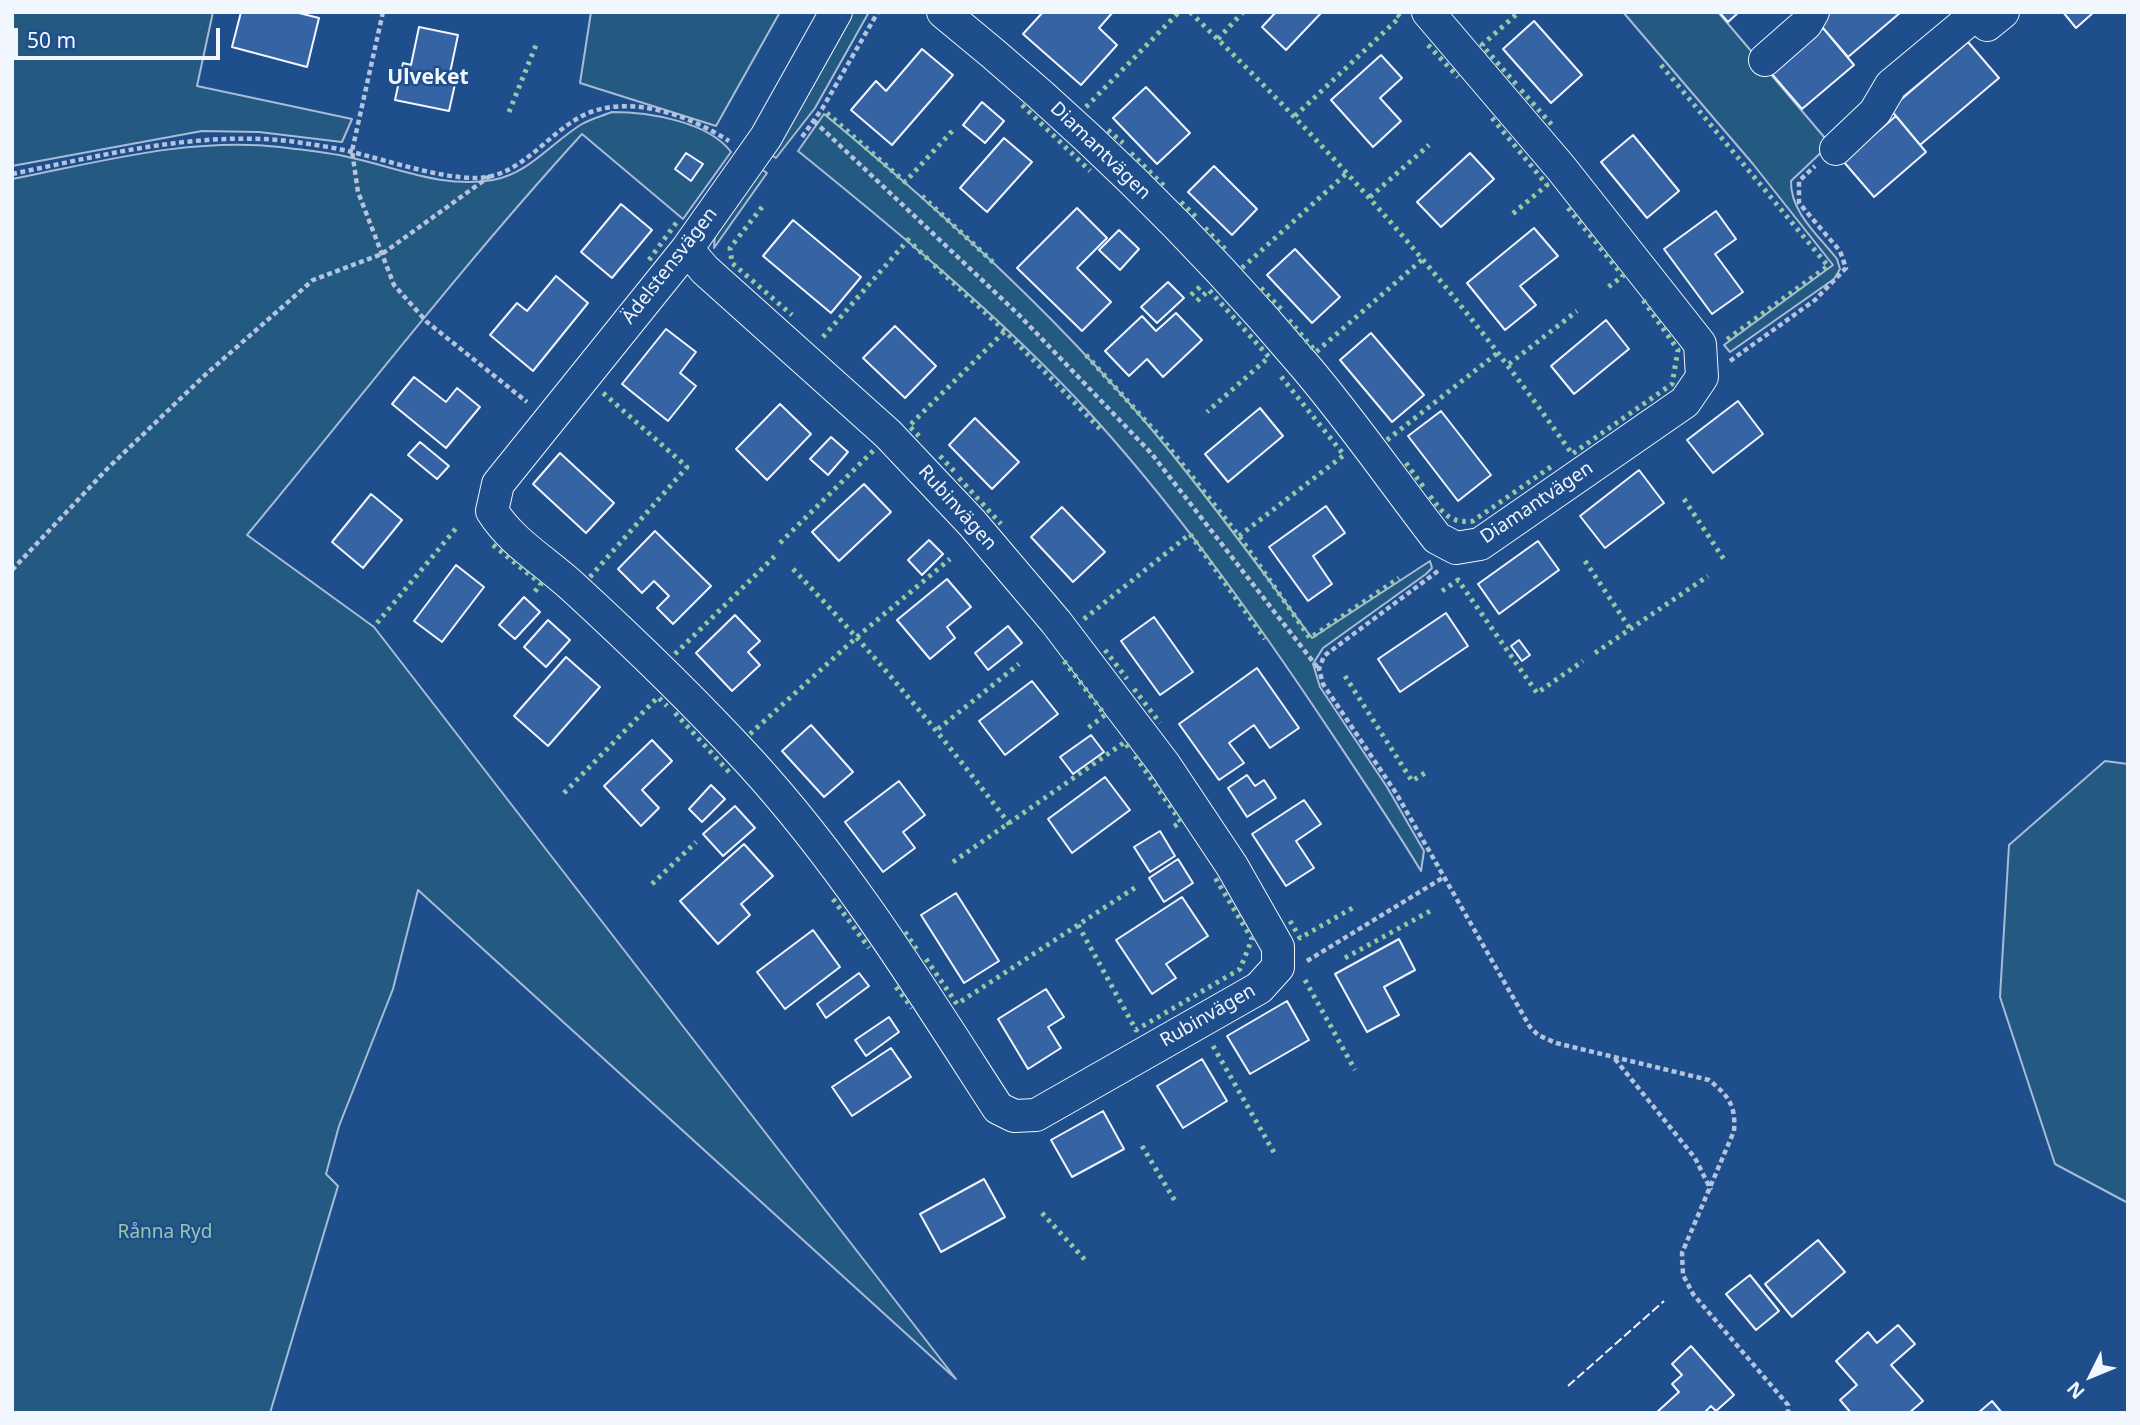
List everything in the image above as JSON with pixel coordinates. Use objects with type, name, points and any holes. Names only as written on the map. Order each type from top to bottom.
[{"type":"street","name":"Ädelstensvägen","points":[[492,511],[498,484],[687,249],[766,137],[836,12]]},
{"type":"street","name":"Diamantvägen","points":[[943,12],[1038,91],[1175,224],[1305,366],[1437,538],[1456,548],[1480,544],[1685,402],[1702,377],[1700,344],[1561,169],[1428,12]]},
{"type":"street","points":[[1765,60],[1806,24],[1813,12]]},
{"type":"street","points":[[1836,149],[1875,112],[1891,85],[1983,13]]},
{"type":"street","name":"Rubinvägen","points":[[492,511],[505,531],[570,584],[638,647],[752,764],[849,884],[998,1108],[1014,1116],[1036,1115],[1259,988],[1278,967],[1278,947],[1232,866],[1164,764],[1056,622],[972,523],[888,433],[705,270],[687,249]]},
{"type":"path","points":[[383,12],[352,152],[358,192],[394,285],[427,322],[537,410]]},
{"type":"path","points":[[12,570],[107,469],[205,375],[313,280],[382,254],[491,176],[521,162],[584,115],[616,106],[654,109],[704,125],[738,146]]},
{"type":"path","points":[[814,121],[1019,315],[1151,453],[1319,669],[1323,684],[1396,793],[1530,1027],[1538,1035],[1556,1043],[1709,1080],[1726,1093],[1736,1110],[1734,1131],[1682,1253],[1683,1275],[1693,1294],[1788,1405],[1788,1413]]},
{"type":"path","points":[[12,174],[149,145],[228,138],[289,141],[352,152],[446,175],[491,176]]},
{"type":"path","points":[[1726,363],[1815,300],[1846,268],[1840,251],[1799,203],[1799,181],[1836,149]]},
{"type":"path","points":[[1319,669],[1324,656],[1444,566]]},
{"type":"path","points":[[1298,967],[1444,877]]},
{"type":"path","points":[[1615,1058],[1695,1158],[1711,1190]]},
{"type":"green space","points":[[12,12],[213,12],[197,86],[352,119],[342,142],[259,132],[202,131],[12,166]]},
{"type":"green space","points":[[591,12],[780,12],[716,126],[580,83]]},
{"type":"green space","points":[[852,12],[869,12],[815,108],[776,158],[771,155]]},
{"type":"green space","points":[[1623,12],[1718,12],[1830,144],[1791,181],[1795,203],[1800,213],[1837,259],[1840,269],[1834,279],[1730,352],[1724,345],[1833,265],[1753,164]]},
{"type":"green space","name":"Rånna Ryd","points":[[612,112],[676,120],[708,133],[721,141],[731,152],[683,219],[582,134],[454,282],[247,535],[374,627],[956,1379],[418,890],[393,989],[339,1126],[326,1174],[338,1186],[270,1413],[12,1413],[12,179],[178,148],[246,145],[340,155],[420,176],[456,182],[493,180],[518,171],[582,124]]},
{"type":"green space","points":[[824,114],[1004,273],[1129,402],[1186,471],[1312,638],[1430,561],[1432,568],[1426,574],[1323,648],[1313,664],[1320,687],[1387,787],[1424,851],[1421,871],[1261,630],[1177,516],[1117,444],[1052,374],[983,307],[798,151]]},
{"type":"green space","points":[[761,169],[767,173],[714,248],[715,233]]},
{"type":"green space","points":[[2105,761],[2128,764],[2128,1203],[2055,1164],[2000,997],[2009,845]]},
{"type":"building","points":[[241,12],[295,12],[319,18],[307,67],[232,47]]},
{"type":"building","points":[[1043,12],[1113,12],[1099,28],[1117,45],[1081,85],[1023,34]]},
{"type":"building","points":[[1276,12],[1322,12],[1286,50],[1262,27]]},
{"type":"building","points":[[1719,12],[1739,12],[1728,22]]},
{"type":"building","points":[[1828,12],[1901,12],[1848,57],[1817,21]]},
{"type":"building","points":[[2063,12],[2094,12],[2076,28]]},
{"type":"building","points":[[1534,21],[1582,75],[1551,103],[1503,49]]},
{"type":"building","points":[[419,27],[458,35],[450,73],[457,75],[449,111],[395,100],[403,63],[411,65]]},
{"type":"building","points":[[1823,28],[1854,65],[1802,109],[1771,73]]},
{"type":"building","points":[[1968,42],[1999,78],[1920,145],[1890,109]]},
{"type":"building","points":[[922,49],[953,75],[892,145],[851,110],[876,81],[886,91]]},
{"type":"building","points":[[1381,55],[1402,78],[1380,98],[1401,121],[1373,147],[1331,100]]},
{"type":"building","points":[[1146,87],[1190,133],[1157,164],[1113,118]]},
{"type":"building","points":[[982,102],[1004,121],[985,143],[963,125]]},
{"type":"building","points":[[1896,116],[1926,152],[1874,197],[1843,161]]},
{"type":"building","points":[[1633,135],[1679,191],[1647,218],[1601,162]]},
{"type":"building","points":[[1004,138],[1032,162],[987,212],[960,188]]},
{"type":"building","points":[[686,153],[703,164],[691,181],[675,169]]},
{"type":"building","points":[[1470,153],[1494,179],[1441,227],[1417,202]]},
{"type":"building","points":[[1214,166],[1257,209],[1232,235],[1188,192]]},
{"type":"building","points":[[621,204],[652,230],[612,278],[581,252]]},
{"type":"building","points":[[1077,208],[1107,238],[1077,268],[1111,302],[1082,331],[1017,268]]},
{"type":"building","points":[[1716,211],[1736,239],[1715,254],[1743,292],[1712,314],[1664,249]]},
{"type":"building","points":[[793,220],[861,277],[831,313],[763,256]]},
{"type":"building","points":[[1534,228],[1558,256],[1520,286],[1536,305],[1505,330],[1467,283]]},
{"type":"building","points":[[1119,230],[1139,249],[1120,270],[1099,250]]},
{"type":"building","points":[[1295,249],[1340,297],[1312,323],[1267,275]]},
{"type":"building","points":[[556,276],[588,303],[533,371],[490,335],[517,303],[527,311]]},
{"type":"building","points":[[1168,282],[1184,298],[1157,323],[1141,307]]},
{"type":"building","points":[[1176,313],[1202,340],[1163,377],[1147,359],[1129,376],[1105,351],[1142,316],[1156,331]]},
{"type":"building","points":[[1606,320],[1629,349],[1574,394],[1551,366]]},
{"type":"building","points":[[895,326],[936,366],[905,398],[863,358]]},
{"type":"building","points":[[666,329],[696,352],[680,373],[696,386],[668,421],[622,384]]},
{"type":"building","points":[[1371,333],[1424,395],[1392,422],[1340,360]]},
{"type":"building","points":[[414,377],[446,402],[457,388],[480,407],[446,448],[392,404]]},
{"type":"building","points":[[1738,401],[1763,434],[1713,473],[1687,440]]},
{"type":"building","points":[[780,404],[811,434],[767,480],[736,449]]},
{"type":"building","points":[[1260,408],[1283,436],[1228,482],[1205,454]]},
{"type":"building","points":[[1441,411],[1491,475],[1458,501],[1408,436]]},
{"type":"building","points":[[975,418],[1019,462],[992,489],[949,445]]},
{"type":"building","points":[[831,437],[848,452],[828,475],[810,459]]},
{"type":"building","points":[[420,442],[449,466],[437,479],[408,455]]},
{"type":"building","points":[[560,453],[614,503],[586,533],[533,484]]},
{"type":"building","points":[[1639,470],[1664,503],[1605,548],[1580,516]]},
{"type":"building","points":[[864,484],[891,512],[839,561],[812,532]]},
{"type":"building","points":[[371,494],[402,520],[363,568],[332,542]]},
{"type":"building","points":[[1326,506],[1345,533],[1313,556],[1332,584],[1308,601],[1269,547]]},
{"type":"building","points":[[1062,507],[1105,552],[1073,582],[1031,537]]},
{"type":"building","points":[[655,531],[711,586],[673,624],[657,608],[669,596],[654,581],[642,593],[618,569]]},
{"type":"building","points":[[929,540],[943,554],[922,575],[908,560]]},
{"type":"building","points":[[1538,541],[1559,570],[1499,614],[1478,584]]},
{"type":"building","points":[[456,565],[484,587],[442,642],[414,621]]},
{"type":"building","points":[[947,579],[971,607],[947,627],[955,638],[930,659],[897,620]]},
{"type":"building","points":[[524,597],[540,612],[515,639],[499,625]]},
{"type":"building","points":[[1446,613],[1468,646],[1400,692],[1378,659]]},
{"type":"building","points":[[735,615],[760,641],[748,652],[760,665],[732,691],[696,653]]},
{"type":"building","points":[[1154,617],[1193,672],[1160,695],[1121,641]]},
{"type":"building","points":[[548,620],[570,640],[546,667],[524,647]]},
{"type":"building","points":[[1008,626],[1022,643],[988,670],[975,653]]},
{"type":"building","points":[[1519,640],[1530,655],[1522,661],[1511,646]]},
{"type":"building","points":[[566,657],[600,687],[548,746],[514,716]]},
{"type":"building","points":[[1257,668],[1299,728],[1270,748],[1254,725],[1229,743],[1244,763],[1219,780],[1179,724]]},
{"type":"building","points":[[1032,681],[1058,714],[1005,755],[979,721]]},
{"type":"building","points":[[811,725],[853,772],[824,797],[782,751]]},
{"type":"building","points":[[1091,735],[1104,752],[1073,774],[1060,757]]},
{"type":"building","points":[[652,740],[672,761],[642,790],[659,808],[641,826],[604,786]]},
{"type":"building","points":[[1247,775],[1255,786],[1264,780],[1276,798],[1247,817],[1228,788]]},
{"type":"building","points":[[1105,777],[1130,810],[1072,853],[1048,819]]},
{"type":"building","points":[[899,781],[925,815],[903,832],[915,848],[883,872],[845,822]]},
{"type":"building","points":[[711,785],[725,799],[702,822],[689,809]]},
{"type":"building","points":[[1304,800],[1321,824],[1296,841],[1314,868],[1286,886],[1252,834]]},
{"type":"building","points":[[735,806],[755,828],[723,856],[703,834]]},
{"type":"building","points":[[1160,831],[1175,856],[1150,872],[1134,847]]},
{"type":"building","points":[[744,844],[773,876],[741,904],[750,915],[718,944],[680,901]]},
{"type":"building","points":[[1178,859],[1193,883],[1164,902],[1149,878]]},
{"type":"building","points":[[956,893],[999,961],[964,983],[921,915]]},
{"type":"building","points":[[1182,897],[1208,936],[1166,964],[1176,978],[1152,994],[1116,940]]},
{"type":"building","points":[[813,930],[840,967],[785,1009],[757,972]]},
{"type":"building","points":[[1399,939],[1415,970],[1384,987],[1399,1015],[1367,1032],[1335,974]]},
{"type":"building","points":[[859,973],[869,986],[826,1018],[817,1004]]},
{"type":"building","points":[[1046,989],[1064,1017],[1048,1027],[1061,1048],[1028,1069],[998,1019]]},
{"type":"building","points":[[1287,1001],[1309,1040],[1250,1074],[1227,1036]]},
{"type":"building","points":[[889,1017],[899,1032],[866,1056],[855,1040]]},
{"type":"building","points":[[891,1048],[911,1077],[852,1116],[832,1087]]},
{"type":"building","points":[[1202,1059],[1227,1101],[1183,1128],[1157,1086]]},
{"type":"building","points":[[1103,1111],[1124,1149],[1072,1177],[1051,1140]]},
{"type":"building","points":[[984,1179],[1005,1217],[941,1252],[920,1214]]},
{"type":"building","points":[[1818,1240],[1845,1272],[1792,1317],[1765,1284]]},
{"type":"building","points":[[1750,1275],[1779,1311],[1756,1330],[1726,1294]]},
{"type":"building","points":[[1898,1325],[1915,1344],[1891,1365],[1923,1401],[1909,1413],[1851,1413],[1840,1400],[1857,1385],[1836,1361],[1868,1332],[1877,1343]]},
{"type":"building","points":[[1691,1346],[1734,1395],[1716,1411],[1711,1406],[1704,1413],[1656,1413],[1679,1392],[1672,1384],[1682,1375],[1672,1364]]},
{"type":"building","points":[[1992,1401],[2002,1413],[1978,1413]]},
{"type":"hedge","points":[[1086,107],[1179,12]]},
{"type":"hedge","points":[[1190,12],[1294,117],[1392,224],[1484,335],[1572,454],[1672,384],[1678,350],[1643,300]]},
{"type":"hedge","points":[[1218,39],[1243,12]]},
{"type":"hedge","points":[[1295,116],[1400,17],[1395,12]]},
{"type":"hedge","points":[[1516,84],[1482,45],[1519,12]]},
{"type":"hedge","points":[[509,112],[536,45]]},
{"type":"hedge","points":[[1428,45],[1458,77]]},
{"type":"hedge","points":[[1661,65],[1828,266],[1725,341]]},
{"type":"hedge","points":[[1521,90],[1552,125]]},
{"type":"hedge","points":[[1022,105],[1090,171]]},
{"type":"hedge","points":[[827,113],[905,182],[955,128]]},
{"type":"hedge","points":[[1492,118],[1547,185],[1510,216]]},
{"type":"hedge","points":[[1108,130],[1123,143]]},
{"type":"hedge","points":[[1370,197],[1429,145]]},
{"type":"hedge","points":[[1131,153],[1166,188]]},
{"type":"hedge","points":[[1242,268],[1348,172]]},
{"type":"hedge","points":[[922,196],[995,264]]},
{"type":"hedge","points":[[1181,202],[1199,220]]},
{"type":"hedge","points":[[762,207],[730,248],[732,263],[792,315]]},
{"type":"hedge","points":[[1568,208],[1623,276],[1607,288]]},
{"type":"hedge","points":[[649,260],[679,219]]},
{"type":"hedge","points":[[1205,228],[1226,250]]},
{"type":"hedge","points":[[823,337],[908,240],[929,260]]},
{"type":"hedge","points":[[1289,320],[1316,352],[1424,258]]},
{"type":"hedge","points":[[934,265],[1005,331],[1103,432]]},
{"type":"hedge","points":[[1191,295],[1202,285]]},
{"type":"hedge","points":[[1261,288],[1283,311]]},
{"type":"hedge","points":[[1197,301],[1209,290],[1269,357],[1207,412]]},
{"type":"hedge","points":[[1509,364],[1577,311]]},
{"type":"hedge","points":[[919,436],[909,426],[1005,331]]},
{"type":"hedge","points":[[1387,440],[1500,351]]},
{"type":"hedge","points":[[1086,355],[1164,441],[1239,536],[1310,638],[1399,578]]},
{"type":"hedge","points":[[1239,536],[1344,455],[1279,374]]},
{"type":"hedge","points":[[590,577],[687,467],[601,391]]},
{"type":"hedge","points":[[780,543],[874,450]]},
{"type":"hedge","points":[[940,456],[954,471]]},
{"type":"hedge","points":[[1406,463],[1425,489]]},
{"type":"hedge","points":[[1430,496],[1443,512],[1453,519],[1473,521],[1552,466]]},
{"type":"hedge","points":[[959,478],[1001,524]]},
{"type":"hedge","points":[[1684,499],[1725,561]]},
{"type":"hedge","points":[[377,623],[458,526]]},
{"type":"hedge","points":[[1084,619],[1190,534],[1265,639]]},
{"type":"hedge","points":[[493,545],[541,584],[532,595]]},
{"type":"hedge","points":[[675,654],[775,556]]},
{"type":"hedge","points":[[750,734],[858,636],[950,559]]},
{"type":"hedge","points":[[1585,561],[1631,630]]},
{"type":"hedge","points":[[793,569],[905,694],[1010,825]]},
{"type":"hedge","points":[[1595,653],[1708,576]]},
{"type":"hedge","points":[[1442,591],[1458,580],[1537,693],[1583,661]]},
{"type":"hedge","points":[[1105,650],[1127,679]]},
{"type":"hedge","points":[[1064,661],[1105,715],[1088,728]]},
{"type":"hedge","points":[[938,729],[1019,664]]},
{"type":"hedge","points":[[1345,676],[1412,781],[1425,773]]},
{"type":"hedge","points":[[1134,689],[1160,723]]},
{"type":"hedge","points":[[564,793],[658,697],[667,706]]},
{"type":"hedge","points":[[675,713],[729,772]]},
{"type":"hedge","points":[[953,862],[1125,742],[1130,750]]},
{"type":"hedge","points":[[1135,756],[1181,822],[1170,829]]},
{"type":"hedge","points":[[652,884],[696,842]]},
{"type":"hedge","points":[[1078,925],[1136,1030],[1240,969],[1252,939],[1214,876]]},
{"type":"hedge","points":[[926,959],[957,1004],[1136,887]]},
{"type":"hedge","points":[[833,899],[869,948]]},
{"type":"hedge","points":[[1290,921],[1300,938],[1356,906]]},
{"type":"hedge","points":[[1345,958],[1432,910]]},
{"type":"hedge","points":[[905,932],[917,950]]},
{"type":"hedge","points":[[1305,980],[1355,1070]]},
{"type":"hedge","points":[[896,987],[912,1008]]},
{"type":"hedge","points":[[1213,1046],[1276,1156]]},
{"type":"hedge","points":[[1142,1146],[1175,1201]]},
{"type":"hedge","points":[[1042,1213],[1087,1262]]},
{"type":"fence","points":[[1568,1386],[1664,1301]]},
{"type":"district","name":"Ulveket","points":[[428,78]]}]
